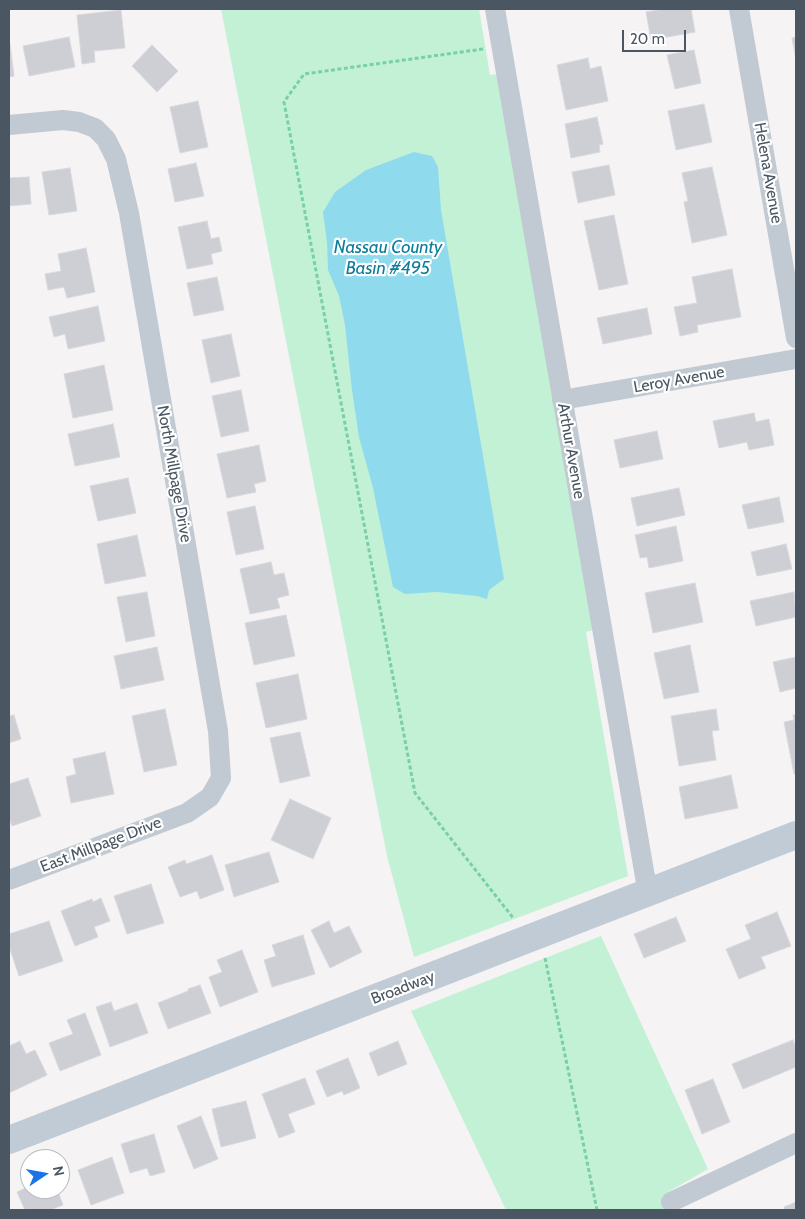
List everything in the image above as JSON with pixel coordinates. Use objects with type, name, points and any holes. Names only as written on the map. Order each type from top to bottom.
[{"type":"main road","name":"Broadway","points":[[9,1140],[648,894],[796,835]]},
{"type":"street","name":"Arthur Avenue","points":[[495,9],[648,894]]},
{"type":"street","name":"Helena Avenue","points":[[739,9],[796,338]]},
{"type":"street","name":"North Millpage Drive","points":[[9,126],[63,120],[79,122],[95,128],[106,139],[116,159],[129,213],[218,732],[222,778],[210,797],[193,809]]},
{"type":"street","name":"Leroy Avenue","points":[[562,400],[796,360]]},
{"type":"street","name":"East Millpage Drive","points":[[9,880],[187,813],[193,809]]},
{"type":"street","points":[[671,1202],[796,1143]]},
{"type":"path","points":[[502,47],[304,74],[284,102],[415,794],[535,937],[597,1210]]},
{"type":"green space","points":[[221,9],[479,9],[490,75],[498,74],[598,629],[586,632],[628,876],[414,957],[387,856]]},
{"type":"green space","points":[[601,936],[708,1169],[668,1192],[674,1210],[506,1210],[411,1011]]},
{"type":"water","name":"Nassau County Basin #495","points":[[414,152],[432,156],[438,167],[441,210],[504,579],[489,590],[487,599],[477,596],[437,592],[405,594],[393,587],[373,488],[359,437],[345,325],[339,296],[328,270],[323,212],[335,192],[366,170]]},
{"type":"building","points":[[664,9],[691,9],[695,32],[651,40],[646,12]]},
{"type":"building","points":[[121,10],[125,48],[94,51],[95,62],[82,64],[77,15]]},
{"type":"building","points":[[69,37],[75,67],[29,76],[23,46]]},
{"type":"building","points":[[796,37],[796,59],[792,38]]},
{"type":"building","points":[[9,44],[14,76],[9,77]]},
{"type":"building","points":[[152,45],[178,71],[157,92],[132,66]]},
{"type":"building","points":[[694,50],[701,83],[675,89],[667,55]]},
{"type":"building","points":[[588,58],[590,69],[601,66],[608,101],[566,110],[557,65]]},
{"type":"building","points":[[198,101],[208,147],[180,153],[170,107]]},
{"type":"building","points":[[704,104],[712,142],[676,150],[668,111]]},
{"type":"building","points":[[597,117],[603,144],[599,145],[600,152],[571,158],[565,124]]},
{"type":"building","points":[[196,163],[204,196],[175,202],[168,169]]},
{"type":"building","points":[[609,165],[615,195],[578,203],[572,172]]},
{"type":"building","points":[[712,167],[727,235],[692,243],[684,202],[688,201],[682,173]]},
{"type":"building","points":[[70,168],[77,211],[49,215],[42,172]]},
{"type":"building","points":[[29,177],[31,204],[9,206],[9,178]]},
{"type":"building","points":[[614,215],[628,284],[599,290],[584,221]]},
{"type":"building","points":[[207,221],[211,239],[219,237],[222,251],[211,254],[213,264],[187,269],[178,227]]},
{"type":"building","points":[[86,248],[95,292],[67,298],[64,287],[48,290],[45,274],[61,271],[58,254]]},
{"type":"building","points":[[732,269],[741,317],[697,325],[698,332],[680,336],[674,307],[697,303],[692,277]]},
{"type":"building","points":[[217,277],[224,310],[194,316],[187,283]]},
{"type":"building","points":[[98,306],[105,341],[68,349],[65,334],[54,337],[49,317]]},
{"type":"building","points":[[647,308],[652,334],[603,344],[597,318]]},
{"type":"building","points":[[231,334],[240,376],[211,383],[202,340]]},
{"type":"building","points":[[104,365],[113,410],[73,418],[64,374]]},
{"type":"building","points":[[241,390],[249,431],[221,437],[212,396]]},
{"type":"building","points":[[754,413],[756,422],[769,419],[774,445],[749,450],[747,442],[719,448],[713,421]]},
{"type":"building","points":[[113,424],[120,457],[75,466],[68,434]]},
{"type":"building","points":[[657,431],[663,459],[620,468],[614,440]]},
{"type":"building","points":[[259,445],[266,481],[254,484],[256,492],[227,498],[217,454]]},
{"type":"building","points":[[128,478],[136,513],[98,521],[90,486]]},
{"type":"building","points":[[679,488],[685,515],[637,526],[631,498]]},
{"type":"building","points":[[779,497],[784,522],[748,529],[742,505]]},
{"type":"building","points":[[255,506],[264,549],[236,555],[227,512]]},
{"type":"building","points":[[676,526],[683,561],[649,568],[647,557],[640,558],[635,535]]},
{"type":"building","points":[[137,535],[146,576],[105,584],[97,544]]},
{"type":"building","points":[[786,544],[792,569],[757,576],[751,552]]},
{"type":"building","points":[[271,562],[274,575],[284,573],[289,595],[277,598],[280,608],[250,614],[240,569]]},
{"type":"building","points":[[695,583],[703,622],[653,633],[645,593]]},
{"type":"building","points":[[147,592],[155,636],[126,642],[117,597]]},
{"type":"building","points":[[794,592],[796,617],[756,626],[750,601]]},
{"type":"building","points":[[286,615],[295,656],[254,665],[245,623]]},
{"type":"building","points":[[690,645],[699,692],[664,699],[654,653]]},
{"type":"building","points":[[157,647],[164,680],[121,689],[114,656]]},
{"type":"building","points":[[796,657],[796,688],[780,692],[773,662]]},
{"type":"building","points":[[298,674],[307,719],[266,728],[256,683]]},
{"type":"building","points":[[165,709],[177,765],[144,772],[132,716]]},
{"type":"building","points":[[716,709],[719,730],[712,731],[716,760],[679,766],[671,716]]},
{"type":"building","points":[[14,715],[21,739],[9,743],[9,716]]},
{"type":"building","points":[[793,715],[796,715],[796,774],[794,774],[784,722],[794,720]]},
{"type":"building","points":[[300,732],[310,776],[280,783],[270,738]]},
{"type":"building","points":[[105,752],[114,794],[71,803],[66,777],[76,774],[73,759]]},
{"type":"building","points":[[731,775],[738,808],[685,819],[679,787]]},
{"type":"building","points":[[28,778],[41,816],[12,826],[9,817],[9,784]]},
{"type":"building","points":[[290,799],[331,818],[313,859],[271,840]]},
{"type":"building","points":[[269,852],[279,882],[234,897],[225,865]]},
{"type":"building","points":[[212,855],[224,890],[200,899],[197,891],[180,897],[168,867],[185,860],[186,864]]},
{"type":"building","points":[[151,884],[164,923],[127,934],[114,896]]},
{"type":"building","points":[[101,898],[110,921],[94,927],[98,937],[75,946],[61,911],[92,899],[93,902]]},
{"type":"building","points":[[777,912],[791,946],[761,957],[766,968],[739,979],[726,949],[751,939],[745,925]]},
{"type":"building","points":[[676,917],[686,941],[644,958],[634,934]]},
{"type":"building","points":[[49,921],[63,961],[19,976],[9,946],[9,934]]},
{"type":"building","points":[[329,921],[334,933],[349,926],[362,952],[330,968],[311,930]]},
{"type":"building","points":[[303,935],[315,974],[272,987],[264,960],[276,956],[272,945]]},
{"type":"building","points":[[242,950],[258,992],[220,1007],[209,977],[222,972],[217,960]]},
{"type":"building","points":[[200,985],[211,1013],[168,1029],[158,1003]]},
{"type":"building","points":[[111,1002],[114,1011],[137,1003],[148,1033],[110,1047],[96,1007]]},
{"type":"building","points":[[85,1013],[101,1055],[60,1071],[49,1043],[73,1034],[67,1020]]},
{"type":"building","points":[[793,1040],[796,1048],[796,1067],[743,1089],[732,1064]]},
{"type":"building","points":[[20,1041],[26,1054],[35,1050],[47,1075],[9,1093],[9,1046]]},
{"type":"building","points":[[398,1041],[407,1064],[378,1076],[369,1053]]},
{"type":"building","points":[[348,1058],[360,1088],[344,1095],[342,1091],[327,1097],[316,1071]]},
{"type":"building","points":[[305,1078],[315,1104],[288,1114],[295,1132],[279,1138],[262,1094]]},
{"type":"building","points":[[713,1079],[730,1122],[702,1134],[685,1090]]},
{"type":"building","points":[[246,1101],[256,1138],[221,1147],[212,1109]]},
{"type":"building","points":[[201,1116],[218,1159],[194,1169],[177,1126]]},
{"type":"building","points":[[154,1134],[165,1172],[150,1176],[147,1168],[130,1173],[121,1144]]},
{"type":"building","points":[[112,1157],[124,1193],[91,1205],[78,1170]]},
{"type":"building","points":[[20,1199],[61,1199],[63,1205],[50,1210],[25,1210]]},
{"type":"building","points":[[796,1202],[796,1210],[785,1210],[784,1207]]}]
